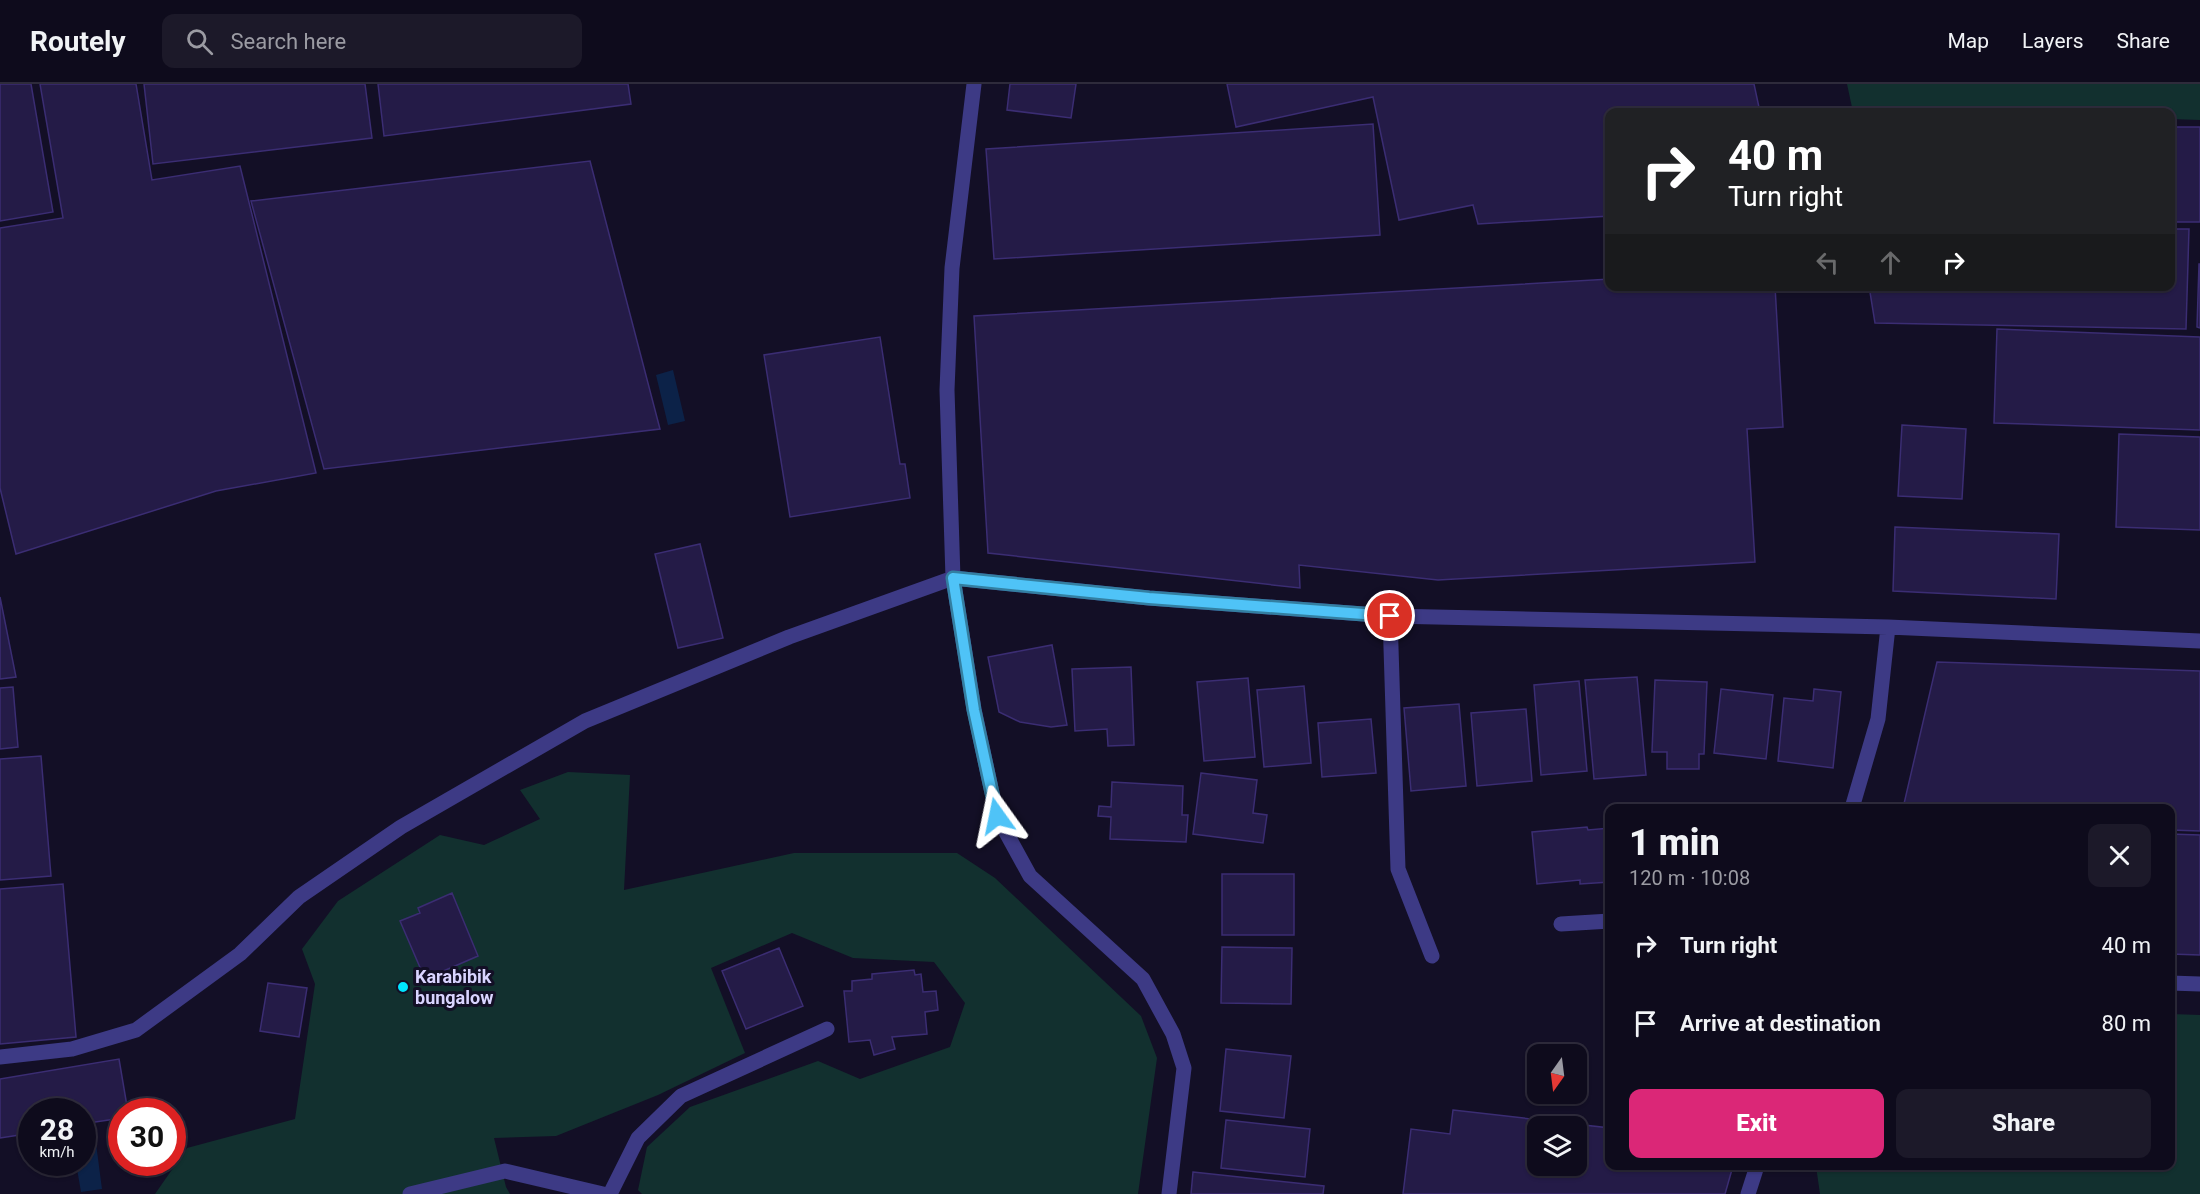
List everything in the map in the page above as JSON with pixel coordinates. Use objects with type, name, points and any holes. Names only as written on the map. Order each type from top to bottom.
[{"type":"street","points":[[974,84],[952,268],[947,390],[953,578],[974,710],[997,816],[1030,876],[1143,979],[1173,1034],[1184,1068],[1169,1194]]},
{"type":"street","points":[[0,1058],[72,1049],[136,1030],[240,954],[298,897],[401,826],[585,721],[789,637],[953,578],[1149,598],[1390,616],[1888,627],[2200,641]]},
{"type":"street","points":[[1390,616],[1398,869],[1432,956]]},
{"type":"street","points":[[1853,804],[1878,719],[1888,627]]},
{"type":"street","points":[[1561,924],[1605,921]]},
{"type":"street","points":[[2175,983],[2200,984]]},
{"type":"street","points":[[610,1194],[638,1138],[681,1096],[827,1029]]},
{"type":"street","points":[[1748,1194],[1756,1170]]},
{"type":"street","points":[[410,1194],[505,1172],[603,1194]]},
{"type":"green space","points":[[1847,84],[2200,84],[2200,120],[2175,119],[2175,108],[1852,108]]},
{"type":"green space","points":[[568,772],[630,775],[624,890],[794,853],[957,853],[995,878],[1141,1016],[1157,1058],[1138,1194],[642,1194],[638,1190],[647,1147],[690,1107],[818,1061],[860,1079],[950,1047],[965,1003],[934,962],[853,958],[792,933],[711,968],[745,1053],[658,1095],[556,1136],[494,1138],[506,1187],[510,1194],[155,1194],[168,1176],[186,1176],[187,1148],[295,1119],[315,984],[302,949],[338,901],[440,835],[484,845],[540,819],[520,790]]},
{"type":"green space","points":[[2175,1014],[2200,1015],[2200,1194],[1820,1194],[1817,1170],[2175,1170]]},
{"type":"water","points":[[673,370],[685,421],[668,425],[656,375]]},
{"type":"water","points":[[96,1144],[102,1189],[81,1192],[78,1176],[96,1176]]},
{"type":"building","points":[[0,84],[31,84],[53,212],[0,221]]},
{"type":"building","points":[[40,84],[136,84],[152,180],[240,166],[316,473],[216,491],[16,554],[0,488],[0,228],[63,218]]},
{"type":"building","points":[[144,84],[365,84],[372,138],[153,164]]},
{"type":"building","points":[[378,84],[628,84],[631,104],[384,136]]},
{"type":"building","points":[[1010,84],[1076,84],[1071,118],[1007,110]]},
{"type":"building","points":[[1227,84],[1754,84],[1759,108],[1605,108],[1605,216],[1478,224],[1473,205],[1399,220],[1373,97],[1236,127]]},
{"type":"building","points":[[1373,124],[1380,235],[994,259],[986,149]]},
{"type":"building","points":[[2175,127],[2200,127],[2200,222],[2175,222]]},
{"type":"building","points":[[590,161],[660,429],[324,469],[251,201]]},
{"type":"building","points":[[2175,229],[2189,229],[2186,329],[1875,323],[1870,291],[2175,291]]},
{"type":"building","points":[[2200,264],[2200,328],[2197,327]]},
{"type":"building","points":[[1605,279],[1605,291],[1775,291],[1783,427],[1747,429],[1755,562],[1438,580],[1299,565],[1300,588],[988,553],[974,316]]},
{"type":"building","points":[[1997,329],[2200,337],[2200,430],[1994,423]]},
{"type":"building","points":[[880,337],[900,464],[905,464],[910,498],[790,517],[764,355]]},
{"type":"building","points":[[1902,425],[1966,429],[1962,499],[1898,496]]},
{"type":"building","points":[[2119,434],[2200,437],[2200,530],[2116,527]]},
{"type":"building","points":[[1895,527],[2059,534],[2056,599],[1893,591]]},
{"type":"building","points":[[700,544],[723,638],[678,648],[655,554]]},
{"type":"building","points":[[0,597],[16,677],[0,679]]},
{"type":"building","points":[[1052,645],[1067,725],[1051,727],[1020,722],[999,712],[988,657]]},
{"type":"building","points":[[1937,662],[2200,671],[2200,831],[2175,830],[2175,804],[1904,804]]},
{"type":"building","points":[[1131,667],[1134,745],[1108,746],[1107,729],[1075,731],[1072,669]]},
{"type":"building","points":[[1637,677],[1646,775],[1594,779],[1585,680]]},
{"type":"building","points":[[1248,678],[1255,757],[1204,761],[1197,682]]},
{"type":"building","points":[[1655,680],[1707,682],[1704,754],[1699,754],[1699,769],[1667,769],[1667,752],[1652,752]]},
{"type":"building","points":[[1579,681],[1587,771],[1541,775],[1534,685]]},
{"type":"building","points":[[1304,686],[1311,763],[1264,767],[1257,690]]},
{"type":"building","points":[[13,687],[18,747],[0,749],[0,688]]},
{"type":"building","points":[[1721,689],[1773,695],[1766,759],[1714,753]]},
{"type":"building","points":[[1814,689],[1841,692],[1833,768],[1778,761],[1784,698],[1813,701]]},
{"type":"building","points":[[1459,704],[1466,786],[1411,791],[1404,708]]},
{"type":"building","points":[[1526,709],[1532,781],[1477,786],[1471,713]]},
{"type":"building","points":[[1371,719],[1376,773],[1322,777],[1318,723]]},
{"type":"building","points":[[41,756],[51,876],[0,880],[0,759]]},
{"type":"building","points":[[1201,773],[1257,780],[1253,813],[1267,815],[1263,843],[1193,834]]},
{"type":"building","points":[[1112,782],[1183,786],[1182,815],[1188,815],[1186,842],[1110,839],[1111,817],[1098,816],[1099,806],[1111,807]]},
{"type":"building","points":[[1587,827],[1588,830],[1605,828],[1605,882],[1580,884],[1580,880],[1537,884],[1532,832]]},
{"type":"building","points":[[2175,834],[2200,835],[2200,955],[2175,954]]},
{"type":"building","points":[[1222,874],[1294,874],[1294,935],[1222,935]]},
{"type":"building","points":[[63,884],[76,1037],[0,1044],[0,889]]},
{"type":"building","points":[[452,893],[478,956],[425,979],[400,921],[420,913],[418,908]]},
{"type":"building","points":[[1222,947],[1292,948],[1291,1004],[1221,1003]]},
{"type":"building","points":[[779,948],[803,1006],[746,1029],[722,971]]},
{"type":"building","points":[[914,970],[915,975],[921,974],[923,992],[936,991],[938,1010],[925,1012],[927,1034],[892,1037],[895,1049],[874,1055],[870,1040],[849,1042],[844,991],[852,991],[852,981],[872,979],[872,974]]},
{"type":"building","points":[[268,983],[307,988],[299,1037],[260,1031]]},
{"type":"building","points":[[1226,1049],[1291,1056],[1284,1118],[1220,1111]]},
{"type":"building","points":[[119,1059],[126,1098],[108,1098],[108,1120],[96,1122],[96,1098],[18,1098],[18,1135],[0,1138],[0,1079]]},
{"type":"building","points":[[1453,1110],[1527,1118],[1527,1176],[1587,1176],[1587,1125],[1605,1127],[1605,1170],[1732,1170],[1725,1194],[1403,1194],[1411,1129],[1450,1134]]},
{"type":"building","points":[[1226,1120],[1310,1129],[1305,1177],[1221,1168]]},
{"type":"building","points":[[1193,1172],[1324,1186],[1323,1194],[1191,1194]]},
{"type":"place","name":"Karabibik bungalow","points":[[403,987]]},
{"type":"route","points":[[997,816],[974,710],[953,578],[1149,598],[1390,616]]}]
